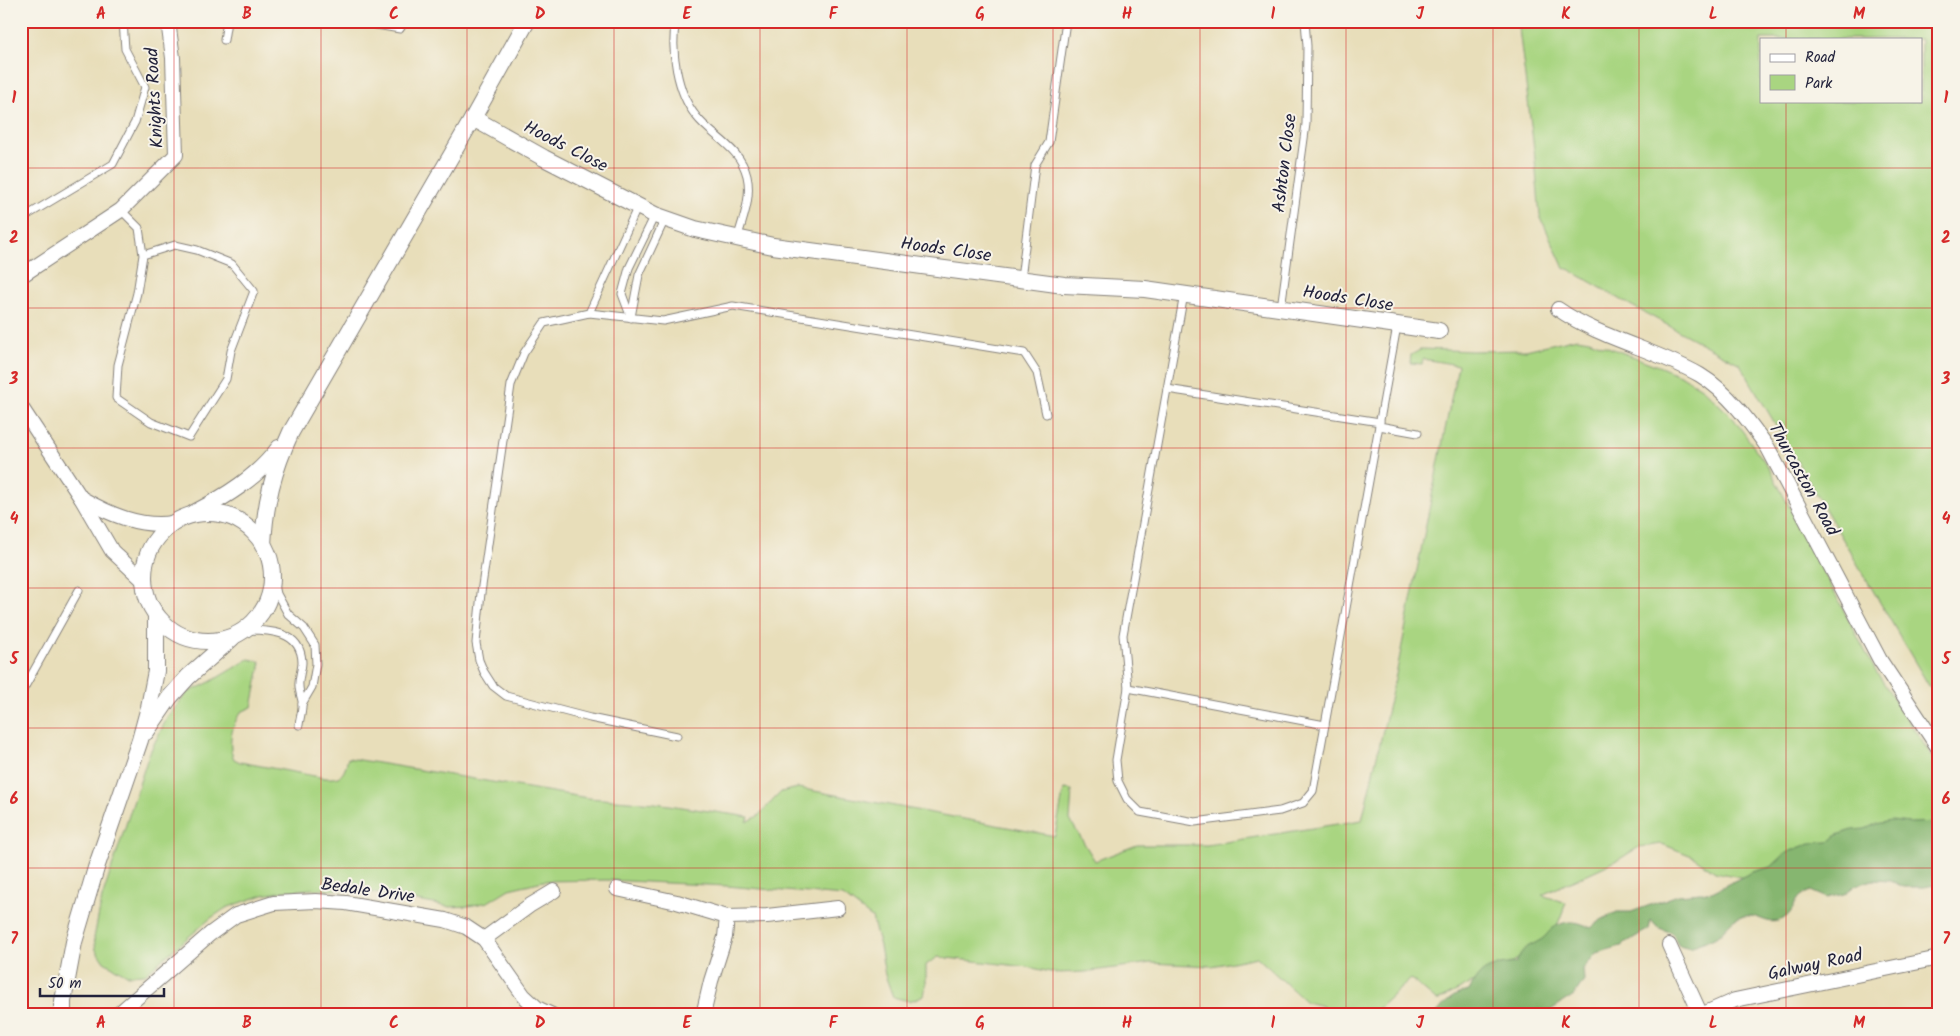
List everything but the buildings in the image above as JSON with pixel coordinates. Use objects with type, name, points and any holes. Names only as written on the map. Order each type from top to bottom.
[{"type":"street","name":"Knights Road","points":[[21,276],[121,210],[176,155],[173,58],[168,21]]},
{"type":"street","points":[[263,545],[264,522],[269,493],[278,461],[291,432],[527,21]]},
{"type":"street","name":"Hoods Close","points":[[473,118],[544,158],[660,217],[694,229],[737,239],[773,246],[1064,285],[1145,289],[1184,294],[1439,331]]},
{"type":"street","name":"Thurcaston Road","points":[[1558,309],[1578,323],[1667,359],[1701,376],[1730,401],[1750,423],[1768,448],[1880,660],[1939,749]]},
{"type":"street","points":[[21,408],[81,498],[112,551],[144,581]]},
{"type":"street","points":[[240,632],[214,641],[192,639],[172,630],[156,615],[148,599],[144,581],[145,564],[151,548],[160,534],[179,520],[218,500],[252,477],[274,455],[291,432]]},
{"type":"street","points":[[81,498],[100,509],[140,522],[179,520],[202,513],[220,514],[237,520],[252,531],[263,545],[271,566],[272,584],[267,602],[258,617],[188,678],[170,697],[140,740]]},
{"type":"street","points":[[63,1015],[63,1001],[80,924],[96,868],[140,740],[156,671],[156,615]]},
{"type":"street","points":[[617,889],[676,902],[727,918],[766,916],[838,908]]},
{"type":"street","points":[[484,939],[529,906],[554,892]]},
{"type":"street","name":"Bedale Drive","points":[[118,1015],[210,934],[236,915],[274,903],[316,901],[346,903],[445,920],[466,927],[484,939],[524,996],[537,1008],[552,1015]]},
{"type":"street","points":[[703,1015],[711,981],[725,937],[727,918]]},
{"type":"street","points":[[1669,945],[1701,1015]]},
{"type":"street","name":"Galway Road","points":[[1701,1015],[1735,1000],[1939,958]]},
{"type":"lane","points":[[21,219],[113,164],[135,122],[145,87],[125,49],[123,21]]},
{"type":"lane","points":[[224,40],[227,21]]},
{"type":"lane","points":[[353,21],[400,30],[405,21]]},
{"type":"lane","points":[[676,21],[674,49],[677,72],[683,93],[695,116],[731,147],[741,160],[747,176],[748,202],[737,239]]},
{"type":"lane","points":[[1021,279],[1035,164],[1049,142],[1066,21]]},
{"type":"lane","name":"Ashton Close","points":[[1281,308],[1306,124],[1306,21]]},
{"type":"lane","points":[[589,313],[639,206]]},
{"type":"lane","points":[[121,210],[139,228],[144,255],[137,293],[118,365],[116,398],[151,422],[189,436],[226,379],[231,351],[254,291],[232,264],[197,250],[175,245],[144,255]]},
{"type":"lane","points":[[631,318],[639,275],[660,217]]},
{"type":"lane","points":[[631,318],[622,294],[629,268],[660,217]]},
{"type":"lane","points":[[1184,294],[1123,635],[1128,688],[1116,760],[1118,781],[1127,799],[1140,812],[1195,822],[1280,811],[1303,803],[1313,792],[1397,326]]},
{"type":"lane","points":[[677,736],[590,718],[506,696],[493,686],[479,660],[476,643],[480,593],[510,385],[524,353],[544,323],[589,313],[663,321],[734,306],[1024,353],[1036,373],[1046,414]]},
{"type":"lane","points":[[1167,389],[1379,424],[1418,433]]},
{"type":"lane","points":[[271,566],[277,594],[288,614],[304,628],[315,645],[316,664],[312,687],[302,704]]},
{"type":"lane","points":[[21,699],[22,690],[79,590]]},
{"type":"lane","points":[[240,632],[268,630],[290,637],[298,646],[302,662],[298,685],[302,704],[299,725]]},
{"type":"lane","points":[[1128,688],[1325,725]]},
{"type":"green space","points":[[1518,21],[1939,21],[1939,703],[1740,364],[1632,306],[1563,266],[1540,216],[1534,149]]},
{"type":"green space","points":[[1577,338],[1589,340],[1682,376],[1703,389],[1733,418],[1769,468],[1875,670],[1939,767],[1939,833],[1786,880],[1740,877],[1715,872],[1692,856],[1662,844],[1639,847],[1618,860],[1542,895],[1566,903],[1551,942],[1437,1001],[1411,979],[1382,1005],[1374,1015],[1322,1015],[1323,1006],[1306,1002],[1257,957],[1212,966],[1151,963],[1085,972],[1055,973],[1028,967],[938,957],[926,965],[924,996],[909,1001],[893,997],[885,975],[880,946],[872,918],[843,896],[727,886],[607,880],[543,881],[509,889],[488,902],[450,907],[369,892],[312,889],[286,891],[263,895],[226,908],[211,918],[145,974],[127,975],[104,962],[96,950],[94,938],[102,898],[149,754],[167,718],[187,693],[249,659],[261,662],[252,707],[241,712],[233,728],[231,747],[234,759],[240,762],[325,778],[336,778],[342,774],[348,758],[588,798],[655,803],[749,817],[747,822],[758,816],[781,792],[798,788],[1055,836],[1064,789],[1072,790],[1070,820],[1095,861],[1137,845],[1207,845],[1362,820],[1397,670],[1458,365],[1423,359],[1422,364],[1410,363],[1411,355],[1422,349],[1472,351],[1526,350]]},
{"type":"green space","points":[[1891,821],[1909,823],[1939,822],[1939,884],[1924,887],[1904,887],[1891,881],[1873,880],[1856,885],[1844,894],[1827,898],[1811,891],[1801,896],[1790,913],[1783,919],[1771,922],[1751,916],[1739,917],[1716,937],[1691,948],[1679,945],[1672,933],[1657,927],[1651,920],[1649,929],[1621,946],[1596,953],[1583,969],[1584,980],[1574,995],[1543,1015],[1435,1015],[1450,999],[1458,994],[1469,991],[1482,972],[1499,965],[1516,963],[1524,950],[1542,939],[1558,925],[1572,922],[1591,928],[1601,920],[1617,912],[1631,912],[1678,895],[1712,892],[1752,872],[1771,867],[1786,853],[1810,843],[1829,842],[1837,835]]}]
